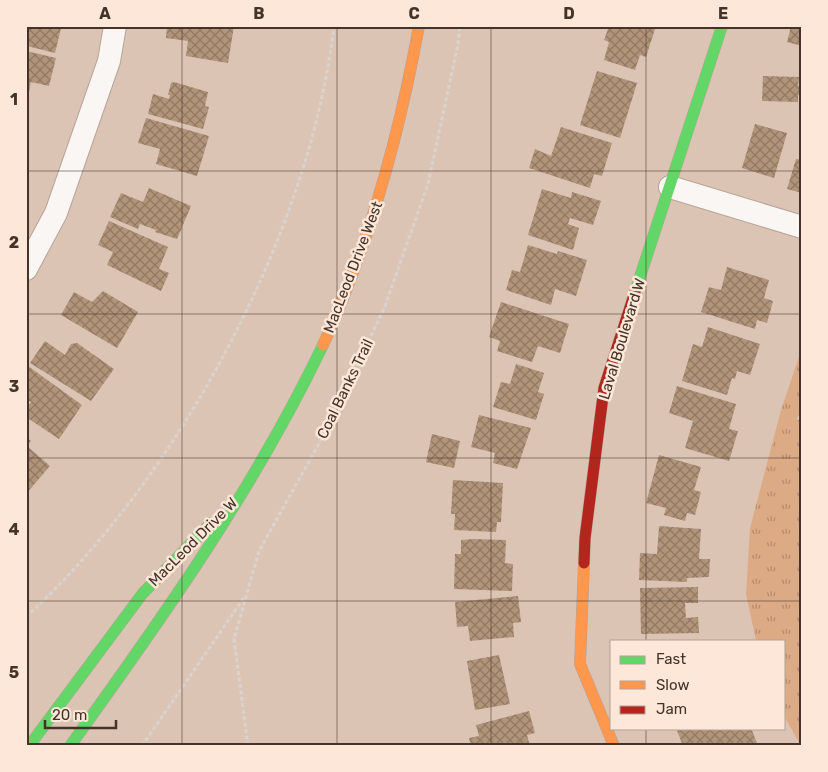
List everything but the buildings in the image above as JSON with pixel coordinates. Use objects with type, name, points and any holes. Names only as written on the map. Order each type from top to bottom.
[{"type":"main road","name":"MacLeod Drive West","points":[[244,491],[304,385],[352,278],[394,148],[410,80],[419,26]]},
{"type":"main road","name":"Laval Boulevard W","points":[[614,746],[580,664],[585,538],[604,388],[722,26]]},
{"type":"main road","name":"MacLeod Drive W","points":[[70,746],[183,589],[244,491]]},
{"type":"main road","name":"MacLeod Drive W","points":[[28,746],[143,593],[244,491]]},
{"type":"main road","points":[[84,746],[100,705]]},
{"type":"main road","points":[[34,720],[56,709]]},
{"type":"street","points":[[26,269],[56,214],[109,61],[115,26]]},
{"type":"street","points":[[670,187],[802,228]]},
{"type":"path","points":[[26,618],[80,564],[145,482],[209,382],[267,270],[306,157],[334,26]]},
{"type":"path","name":"Coal Banks Trail","points":[[248,746],[234,639],[259,551],[330,424],[385,306],[428,184],[458,44],[460,26]]},
{"type":"path","points":[[802,410],[798,421],[802,422]]},
{"type":"path","points":[[142,746],[247,592]]},
{"type":"green space","points":[[802,348],[802,746],[786,720],[786,640],[756,640],[746,594],[750,528],[781,410]]},
{"type":"traffic: fast","points":[[635,292],[722,26]]},
{"type":"traffic: fast","points":[[70,746],[173,600],[237,501],[296,398],[323,345]]},
{"type":"traffic: fast","points":[[29,746],[143,593],[211,523]]},
{"type":"traffic: slow","points":[[323,345],[340,307],[369,228],[402,108],[419,26]]},
{"type":"traffic: slow","points":[[584,563],[580,664],[614,746]]},
{"type":"traffic: jam","points":[[584,563],[585,538],[604,388],[635,292]]}]
